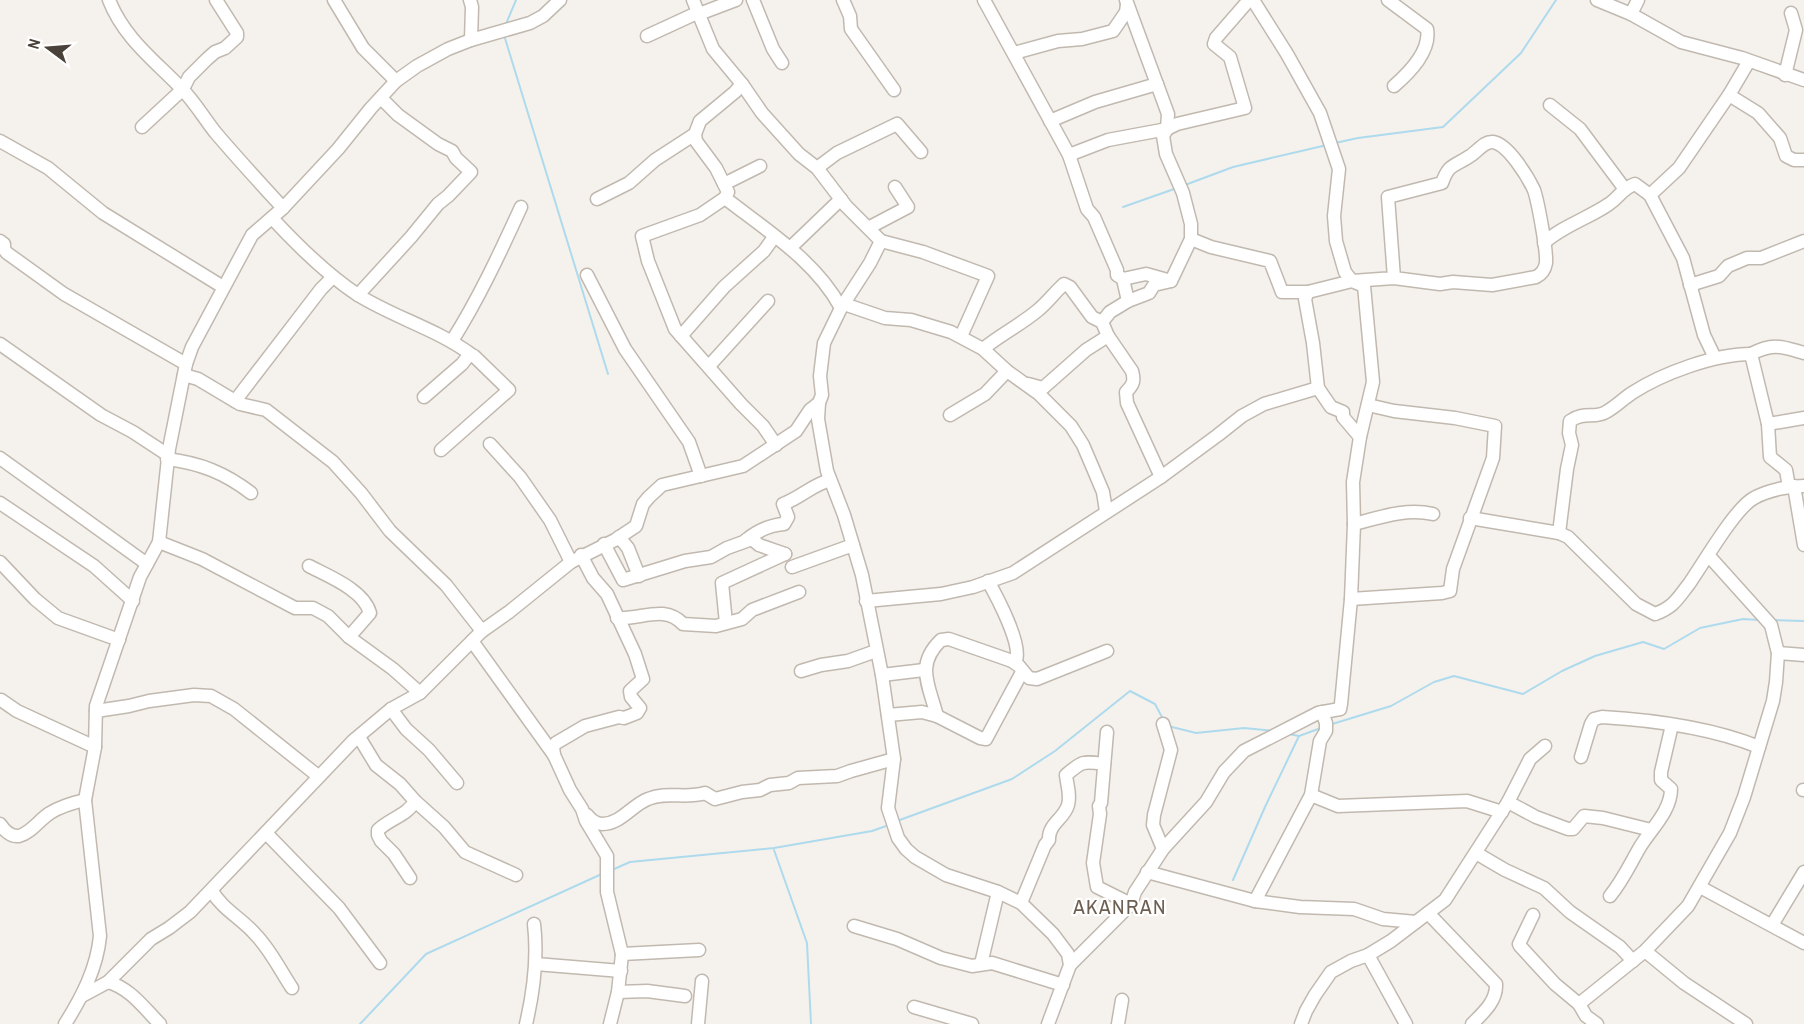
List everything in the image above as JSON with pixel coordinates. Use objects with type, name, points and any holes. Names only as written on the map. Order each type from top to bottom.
[{"type":"street","points":[[109,0],[114,13],[133,40],[183,89],[216,132],[283,208]]},
{"type":"street","points":[[334,0],[363,48],[396,81]]},
{"type":"street","points":[[470,0],[472,7],[471,40]]},
{"type":"street","points":[[65,1024],[82,996],[98,954],[100,936],[85,800],[94,747],[96,711],[140,577],[159,542],[168,457],[185,369],[192,347],[252,235],[283,208],[338,149],[396,81],[433,58],[471,40],[530,23],[543,16],[560,0]]},
{"type":"street","points":[[693,0],[713,49],[762,113],[798,154],[817,168],[841,200],[870,227],[881,241],[923,252],[988,276],[962,334]]},
{"type":"street","points":[[647,36],[699,13],[736,0]]},
{"type":"street","points":[[753,0],[773,49],[782,63]]},
{"type":"street","points":[[843,0],[850,16],[851,29],[894,90]]},
{"type":"street","points":[[984,0],[1068,155],[1087,209],[1094,217],[1117,270],[1117,275],[1123,279],[1128,301]]},
{"type":"street","points":[[1048,1024],[1070,965],[1131,904],[1135,892],[1163,849],[1206,802],[1224,772],[1244,752],[1322,712],[1340,709],[1351,599],[1354,524],[1352,493],[1360,437],[1373,382],[1364,286],[1352,281],[1345,272],[1336,241],[1334,216],[1338,169],[1335,152],[1320,113],[1287,54],[1251,0],[1216,38],[1214,44],[1230,57],[1245,108],[1177,124],[1167,129],[1108,140],[1068,155]]},
{"type":"street","points":[[1388,0],[1427,29],[1429,37],[1414,68],[1394,86]]},
{"type":"street","points":[[1597,0],[1631,14],[1681,42],[1749,61],[1804,80]]},
{"type":"street","points":[[1631,14],[1638,0]]},
{"type":"street","points":[[142,127],[183,89],[189,77],[207,59],[237,37],[219,1]]},
{"type":"street","points":[[1014,53],[1058,40],[1082,39],[1113,31],[1126,12],[1127,2]]},
{"type":"street","points":[[1102,322],[1110,312],[1128,301],[1149,293],[1154,285],[1171,280],[1191,239],[1191,224],[1182,193],[1166,154],[1163,136],[1167,129],[1168,114],[1127,2]]},
{"type":"street","points":[[1785,75],[1796,30],[1791,13]]},
{"type":"street","points":[[1650,195],[1678,168],[1729,95],[1749,61]]},
{"type":"street","points":[[742,84],[700,121],[695,134],[696,141],[716,168],[728,192],[725,198],[700,215],[642,236],[648,261],[668,314],[681,336],[763,426],[776,445]]},
{"type":"street","points":[[1050,121],[1095,102],[1157,84]]},
{"type":"street","points":[[1729,95],[1758,113],[1780,138],[1786,156],[1794,160],[1804,160]]},
{"type":"street","points":[[358,295],[438,204],[471,172],[456,158],[453,151],[438,144],[398,115],[381,98]]},
{"type":"street","points":[[1550,105],[1580,129],[1624,188]]},
{"type":"street","points":[[817,168],[837,153],[897,124],[921,152]]},
{"type":"street","points":[[597,199],[629,183],[655,160],[695,134]]},
{"type":"street","points":[[0,141],[48,168],[103,213],[223,287]]},
{"type":"street","points":[[1191,239],[1211,247],[1270,261],[1282,292],[1308,292],[1352,281],[1394,278],[1440,285],[1453,282],[1492,285],[1536,277],[1542,273],[1546,264],[1544,239],[1534,190],[1502,145],[1492,141],[1485,143],[1473,155],[1447,170],[1442,183],[1388,197],[1394,278]]},
{"type":"street","points":[[724,184],[760,166]]},
{"type":"street","points":[[1544,239],[1610,204],[1624,188],[1635,184],[1650,195],[1683,258],[1704,335],[1715,358]]},
{"type":"street","points":[[870,227],[908,207],[895,188]]},
{"type":"street","points":[[725,198],[790,248],[831,289],[843,306],[885,318],[911,320],[951,332],[982,349],[1038,394],[1071,426],[1103,492],[1106,511]]},
{"type":"street","points":[[790,248],[841,200]]},
{"type":"street","points":[[452,341],[470,312],[521,207]]},
{"type":"street","points":[[272,219],[333,277],[358,295],[452,341],[472,355],[509,390],[441,450]]},
{"type":"street","points":[[681,336],[724,287],[764,251],[774,237]]},
{"type":"street","points":[[1690,285],[1719,276],[1728,266],[1747,258],[1761,258],[1804,240]]},
{"type":"street","points":[[0,241],[4,244],[7,253],[64,294],[236,401],[266,410],[333,462],[361,493],[390,531],[446,585],[482,631]]},
{"type":"street","points":[[881,241],[824,343],[820,376],[822,395],[818,419],[830,480],[853,544],[882,675],[894,759],[888,808],[898,838],[915,857],[946,875],[998,892],[1021,903],[1053,934],[1068,954],[1070,965]]},
{"type":"street","points":[[1123,279],[1146,274],[1171,280]]},
{"type":"street","points":[[587,275],[625,349],[689,442],[702,476]]},
{"type":"street","points":[[236,401],[321,289],[333,277]]},
{"type":"street","points":[[982,349],[1038,310],[1064,284],[1070,288],[1092,317],[1102,322],[1108,336],[1132,371],[1134,378],[1126,392],[1127,403],[1161,477]]},
{"type":"street","points":[[1308,292],[1305,299],[1318,388],[1331,407],[1343,412],[1343,417],[1360,437]]},
{"type":"street","points":[[709,366],[768,301]]},
{"type":"street","points":[[1024,383],[1043,388],[1086,350],[1108,336]]},
{"type":"street","points":[[1558,533],[1572,445],[1569,433],[1570,421],[1578,415],[1603,414],[1633,392],[1681,370],[1715,358],[1734,354],[1751,354],[1773,346],[1783,346],[1804,353]]},
{"type":"street","points":[[1,347],[168,457],[225,474],[251,493]]},
{"type":"street","points":[[1751,354],[1768,424],[1770,457],[1786,470],[1796,486],[1804,544]]},
{"type":"street","points":[[424,398],[467,357],[472,355]]},
{"type":"street","points":[[950,415],[985,394],[1007,371]]},
{"type":"street","points":[[866,602],[941,594],[1013,573],[1161,477],[1242,416],[1264,404],[1318,388]]},
{"type":"street","points":[[82,996],[108,982],[151,939],[190,912],[267,834],[318,776],[391,709],[420,693],[482,631],[576,558],[636,526],[643,504],[662,485],[743,466],[796,431],[810,410],[819,403]]},
{"type":"street","points":[[1351,599],[1450,591],[1453,569],[1493,458],[1495,426],[1368,405]]},
{"type":"street","points":[[1768,424],[1804,418]]},
{"type":"street","points":[[490,444],[520,477],[576,558],[607,594],[635,654],[643,679],[630,691],[639,710],[624,718],[619,717],[585,726],[556,743],[553,747],[554,755]]},
{"type":"street","points":[[0,458],[147,564]]},
{"type":"street","points":[[742,543],[759,531],[784,524],[788,517],[783,504],[796,499],[819,483],[830,480]]},
{"type":"street","points":[[1470,518],[1558,533],[1568,537],[1636,604],[1655,614],[1671,608],[1737,514],[1754,498],[1796,486]]},
{"type":"street","points":[[0,503],[94,566],[133,601]]},
{"type":"street","points":[[1354,524],[1395,513],[1418,511],[1433,514]]},
{"type":"street","points":[[619,537],[628,548],[639,576]]},
{"type":"street","points":[[604,544],[623,580],[685,561],[711,557],[752,538],[759,545],[785,554],[722,583],[726,623]]},
{"type":"street","points":[[159,542],[202,559],[295,608],[313,608],[328,616],[349,637],[393,669],[420,693]]},
{"type":"street","points":[[792,567],[853,544]]},
{"type":"street","points":[[1579,1004],[1646,951],[1688,906],[1730,833],[1744,797],[1773,701],[1778,653],[1771,625],[1709,556]]},
{"type":"street","points":[[0,562],[35,600],[58,618],[119,640]]},
{"type":"street","points":[[309,566],[342,583],[367,604],[370,613],[349,637]]},
{"type":"street","points":[[988,581],[1001,606],[1014,640],[1018,655],[1016,660],[1012,661]]},
{"type":"street","points":[[617,618],[669,614],[675,616],[682,624],[689,626],[700,624],[716,626],[742,619],[752,610],[799,592]]},
{"type":"street","points":[[938,716],[924,670],[927,660],[941,640],[949,639],[1012,661],[1029,678],[1037,679],[1107,651]]},
{"type":"street","points":[[472,641],[554,755],[570,790],[591,821],[603,824],[617,820],[648,799],[669,795],[693,797],[705,793],[716,799],[760,790],[770,785],[789,783],[798,778],[837,776],[894,759]]},
{"type":"street","points":[[802,666],[848,661],[876,651]]},
{"type":"street","points":[[1778,653],[1804,655]]},
{"type":"street","points":[[882,675],[924,670]]},
{"type":"street","points":[[888,715],[922,712],[938,716],[986,739],[1022,672]]},
{"type":"street","points":[[96,711],[194,695],[210,696],[234,709],[318,776]]},
{"type":"street","points":[[1,700],[17,711],[94,747]]},
{"type":"street","points":[[391,709],[406,729],[429,750],[457,783]]},
{"type":"street","points":[[1255,901],[1311,795],[1320,741],[1326,731],[1322,712]]},
{"type":"street","points":[[1581,757],[1591,724],[1598,717],[1672,725],[1743,741],[1759,747]]},
{"type":"street","points":[[1162,724],[1172,750],[1153,825],[1163,849]]},
{"type":"street","points":[[1610,896],[1665,811],[1671,797],[1671,789],[1661,780],[1661,772],[1672,725]]},
{"type":"street","points":[[1107,732],[1093,863],[1097,887],[1131,904]]},
{"type":"street","points":[[359,737],[376,765],[400,784],[444,827],[465,852],[516,875]]},
{"type":"street","points":[[1301,1024],[1310,1003],[1331,972],[1368,955],[1391,941],[1445,900],[1505,807],[1530,759],[1545,746]]},
{"type":"street","points":[[1021,903],[1049,840],[1049,833],[1067,808],[1070,794],[1066,775],[1085,761],[1104,764]]},
{"type":"street","points":[[1311,795],[1338,806],[1467,801],[1505,807],[1568,829],[1573,829],[1584,816],[1603,818],[1651,830]]},
{"type":"street","points":[[0,824],[9,834],[18,836],[28,831],[48,814],[67,804],[85,800]]},
{"type":"street","points":[[411,878],[394,854],[381,841],[378,830],[386,822],[405,813],[415,801]]},
{"type":"street","points":[[582,809],[586,821],[607,856],[607,892],[622,954],[618,992],[610,1024]]},
{"type":"street","points":[[267,834],[339,908],[380,963]]},
{"type":"street","points":[[1476,853],[1505,870],[1544,888],[1570,912],[1620,947],[1633,961]]},
{"type":"street","points":[[1147,872],[1255,901],[1300,907],[1354,909],[1383,919],[1416,922]]},
{"type":"street","points":[[1772,925],[1804,873]]},
{"type":"street","points":[[1700,887],[1804,943]]},
{"type":"street","points":[[212,891],[219,902],[240,918],[265,945],[292,988]]},
{"type":"street","points":[[981,964],[998,892]]},
{"type":"street","points":[[1428,913],[1496,984],[1497,992],[1491,1003],[1472,1024]]},
{"type":"street","points":[[1533,915],[1520,946],[1555,984],[1579,1004],[1586,1016],[1597,1024]]},
{"type":"street","points":[[526,1024],[536,964],[534,924]]},
{"type":"street","points":[[854,926],[897,939],[941,958],[972,966],[992,963],[1063,985]]},
{"type":"street","points":[[622,954],[699,950]]},
{"type":"street","points":[[1646,951],[1684,983],[1746,1024]]},
{"type":"street","points":[[1368,955],[1406,1024]]},
{"type":"street","points":[[536,964],[621,971]]},
{"type":"street","points":[[698,1024],[702,981]]},
{"type":"street","points":[[108,982],[119,985],[135,997],[160,1024]]},
{"type":"street","points":[[618,992],[647,991],[685,996]]},
{"type":"street","points":[[1118,1024],[1122,1000]]},
{"type":"street","points":[[914,1007],[967,1023]]},
{"type":"waterway","points":[[506,24],[516,0]]},
{"type":"waterway","points":[[1335,143],[1443,127],[1521,53],[1556,0]]},
{"type":"waterway","points":[[504,35],[608,374]]},
{"type":"waterway","points":[[1185,185],[1233,167],[1327,145]]},
{"type":"waterway","points":[[1123,207],[1177,188]]},
{"type":"waterway","points":[[1329,725],[1391,706],[1434,682],[1454,676],[1523,694],[1562,671],[1595,656],[1643,642],[1664,649],[1700,628],[1743,619],[1759,620]]},
{"type":"waterway","points":[[1774,620],[1804,621]]},
{"type":"waterway","points":[[897,821],[1012,779],[1055,751],[1130,691],[1155,704],[1163,719]]},
{"type":"waterway","points":[[1168,726],[1196,733],[1244,728],[1275,731]]},
{"type":"waterway","points":[[1289,734],[1299,736],[1321,728]]},
{"type":"waterway","points":[[1233,880],[1299,736]]},
{"type":"waterway","points":[[612,870],[630,862],[774,848],[872,831],[889,825]]},
{"type":"waterway","points":[[774,850],[807,943],[811,1024]]},
{"type":"waterway","points":[[360,1024],[426,954],[604,873]]},
{"type":"district","name":"AKANRAN","points":[[1120,907]]}]
